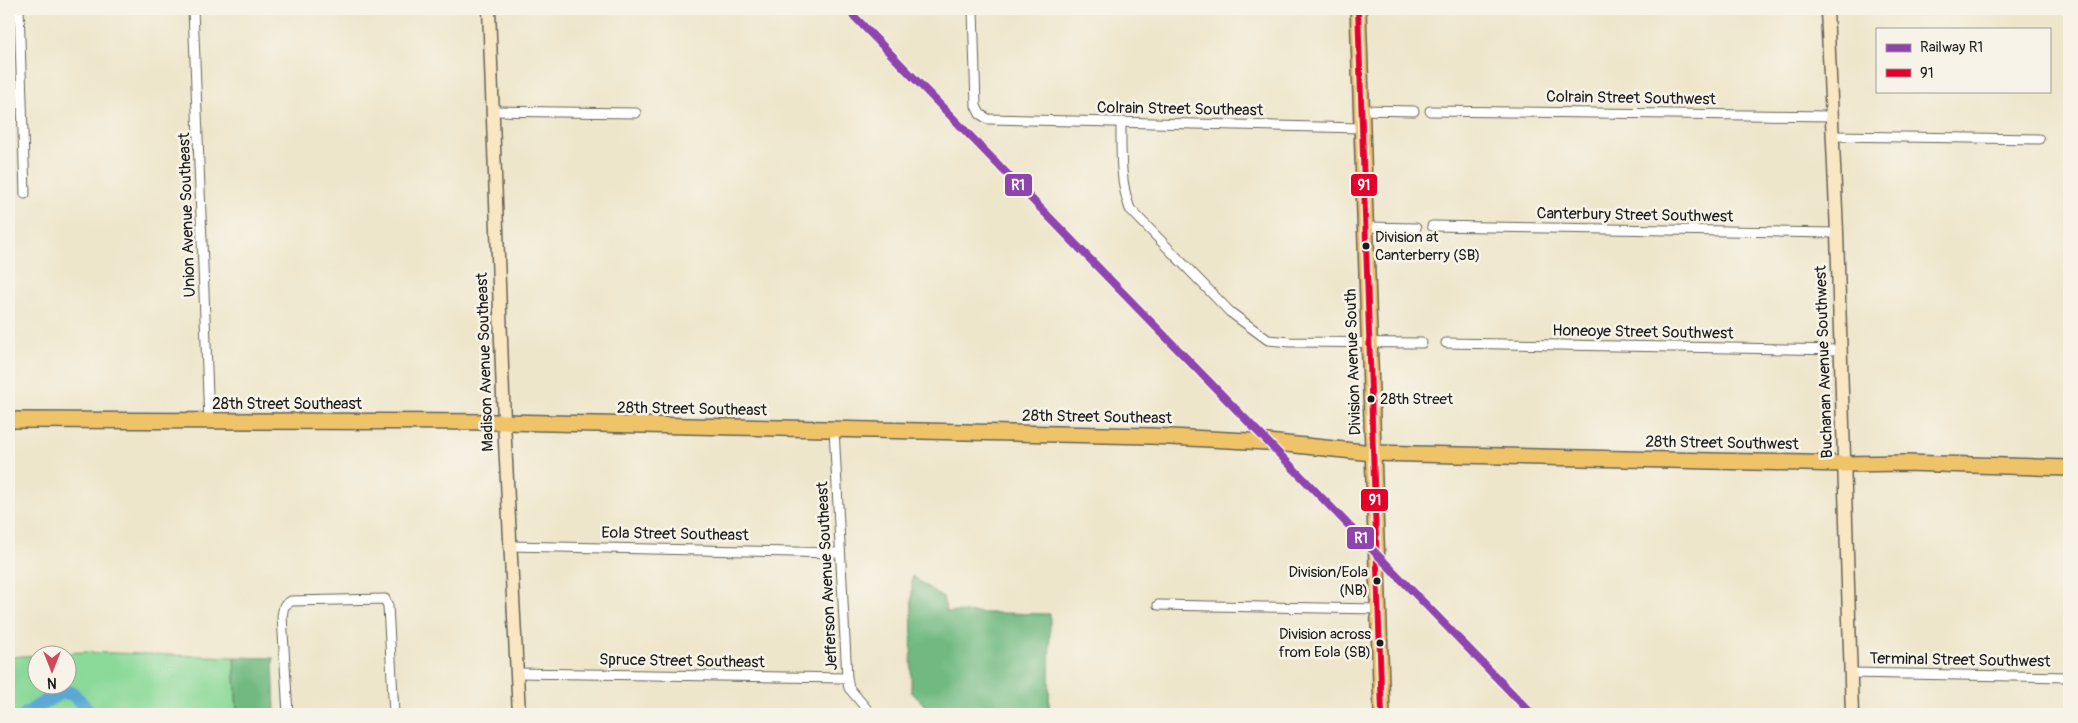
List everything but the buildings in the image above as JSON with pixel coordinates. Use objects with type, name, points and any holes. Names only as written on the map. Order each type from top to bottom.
[{"type":"main road","name":"Division Avenue South","points":[[1358,9],[1382,714]]},
{"type":"main road","name":"28th Street Southeast","points":[[9,420],[504,422],[1211,438],[1373,453]]},
{"type":"main road","name":"28th Street Southwest","points":[[1373,453],[2069,468]]},
{"type":"street","points":[[19,9],[25,194]]},
{"type":"street","name":"Union Avenue Southeast","points":[[194,9],[209,421]]},
{"type":"street","name":"Madison Avenue Southeast","points":[[488,9],[509,546],[519,714]]},
{"type":"street","name":"Colrain Street Southeast","points":[[973,9],[976,106],[984,117],[998,120],[1121,124],[1362,128]]},
{"type":"street","name":"Buchanan Avenue Southwest","points":[[1827,9],[1837,233],[1852,714]]},
{"type":"street","points":[[1361,110],[1414,111]]},
{"type":"street","points":[[492,111],[636,113]]},
{"type":"street","name":"Colrain Street Southwest","points":[[1430,111],[1832,116]]},
{"type":"street","points":[[1121,124],[1124,193],[1130,210],[1230,312],[1268,340],[1290,342],[1422,343]]},
{"type":"street","points":[[1833,136],[2039,139]]},
{"type":"street","name":"Canterbury Street Southwest","points":[[1432,226],[1837,233]]},
{"type":"street","points":[[1365,227],[1416,228]]},
{"type":"street","name":"Honeoye Street Southwest","points":[[1446,343],[1840,350]]},
{"type":"street","name":"Jefferson Avenue Southeast","points":[[834,429],[847,678],[849,688],[871,714]]},
{"type":"street","name":"Eola Street Southeast","points":[[509,546],[840,553]]},
{"type":"street","points":[[288,714],[282,616],[284,606],[291,601],[385,599],[389,614],[394,714]]},
{"type":"street","points":[[1158,605],[1378,609]]},
{"type":"street","name":"Spruce Street Southeast","points":[[516,673],[847,678]]},
{"type":"street","name":"Terminal Street Southwest","points":[[1850,673],[2069,676]]},
{"type":"green space","points":[[912,576],[943,598],[947,612],[1050,614],[1049,714],[934,714],[911,692]]},
{"type":"green space","points":[[78,652],[234,657],[237,714],[9,714],[9,657],[28,656],[28,696],[78,696]]},
{"type":"green space","points":[[234,657],[273,658],[275,714],[237,714]]},
{"type":"waterway","points":[[26,714],[59,693],[72,693],[90,714]]},
{"type":"rail line","name":"R1","points":[[847,9],[1532,714]]},
{"type":"transit line","name":"91","points":[[1358,9],[1382,714]]},
{"type":"place","name":"Division at Canterberry (SB)","points":[[1366,246]]},
{"type":"place","name":"28th Street","points":[[1371,399]]},
{"type":"place","name":"Division/Eola (NB)","points":[[1377,581]]},
{"type":"place","name":"Division across from Eola (SB)","points":[[1380,643]]}]
